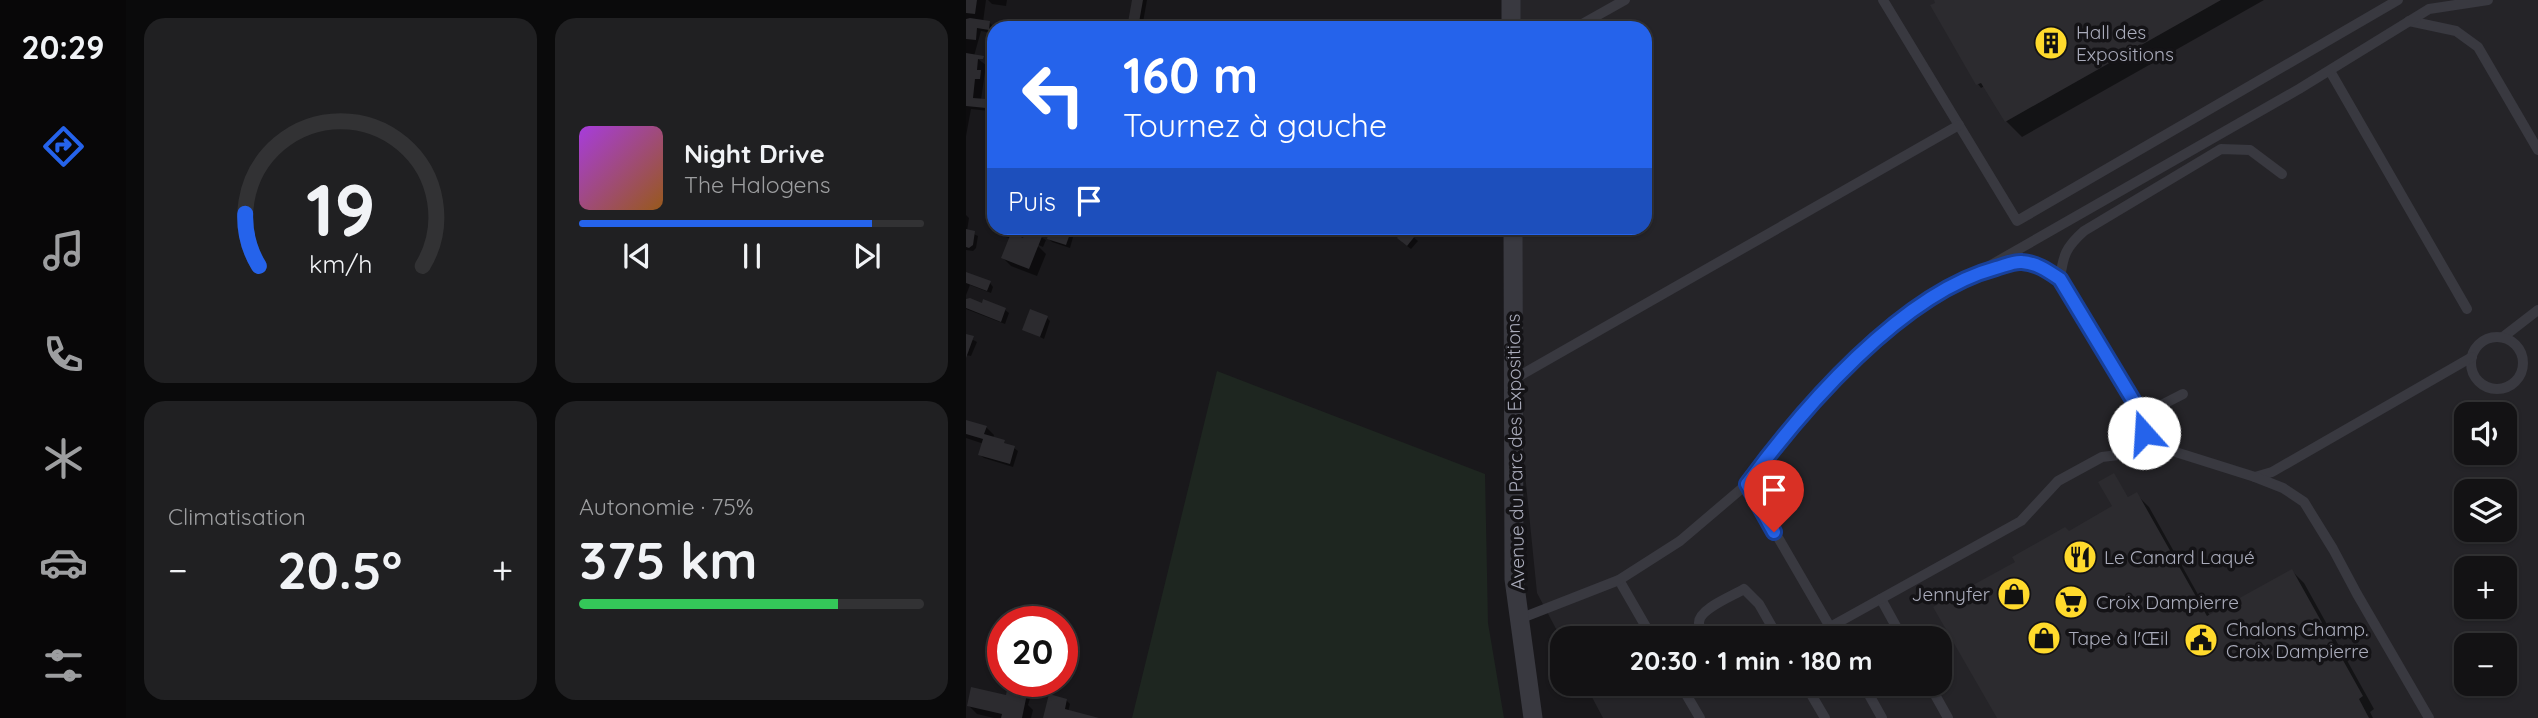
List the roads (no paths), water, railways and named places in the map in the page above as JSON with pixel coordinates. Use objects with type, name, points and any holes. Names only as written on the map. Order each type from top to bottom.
[{"type":"street","points":[[1511,0],[1511,21]]},
{"type":"street","name":"Avenue du Parc des Expositions","points":[[1513,235],[1514,579],[1533,718]]},
{"type":"lane","points":[[1588,21],[1625,0]]},
{"type":"lane","points":[[1884,0],[2017,221],[2398,0]]},
{"type":"lane","points":[[1519,619],[1619,580],[1680,541],[1747,484],[1784,434],[1861,352],[1921,305],[2330,71],[2430,9],[2488,0]]},
{"type":"lane","points":[[2409,21],[2456,31],[2478,47],[2538,150]]},
{"type":"lane","points":[[2330,71],[2467,309]]},
{"type":"lane","points":[[1514,379],[1959,125]]},
{"type":"lane","points":[[2060,279],[2063,259],[2069,245],[2084,231],[2221,149],[2250,150],[2282,174]]},
{"type":"lane","points":[[1977,273],[2020,262],[2043,267],[2060,279],[2142,415],[2146,451]]},
{"type":"lane","points":[[2503,337],[2538,310]]},
{"type":"lane","points":[[2503,337],[2519,349],[2523,359],[2522,369],[2511,385],[2491,388],[2475,377],[2471,367],[2472,357],[2483,341],[2503,337]]},
{"type":"lane","points":[[2255,477],[2272,472],[2472,357]]},
{"type":"lane","points":[[2142,415],[2183,394]]},
{"type":"lane","points":[[1832,626],[2021,521],[2058,481],[2102,457],[2166,449],[2255,477],[2283,488],[2304,502],[2429,718]]},
{"type":"lane","points":[[1747,484],[1829,626]]},
{"type":"lane","points":[[1619,580],[1646,626]]},
{"type":"lane","points":[[1699,626],[1699,619],[1704,612],[1744,589],[1759,604],[1772,626]]},
{"type":"lane","points":[[1881,599],[1896,626]]},
{"type":"lane","points":[[1687,696],[1700,718]]},
{"type":"lane","points":[[1812,696],[1825,718]]},
{"type":"lane","points":[[1870,696],[1882,718]]},
{"type":"lane","points":[[1936,696],[1948,718]]},
{"type":"place","name":"Hall des Expositions","points":[[2051,43]]},
{"type":"place","name":"Le Canard Laqué","points":[[2080,557]]},
{"type":"place","name":"Jennyfer","points":[[2014,594]]},
{"type":"place","name":"Croix Dampierre","points":[[2071,602]]},
{"type":"place","name":"Tape à l'Œil","points":[[2044,638]]},
{"type":"place","name":"Chalons Champ. Croix Dampierre","points":[[2201,640]]}]
